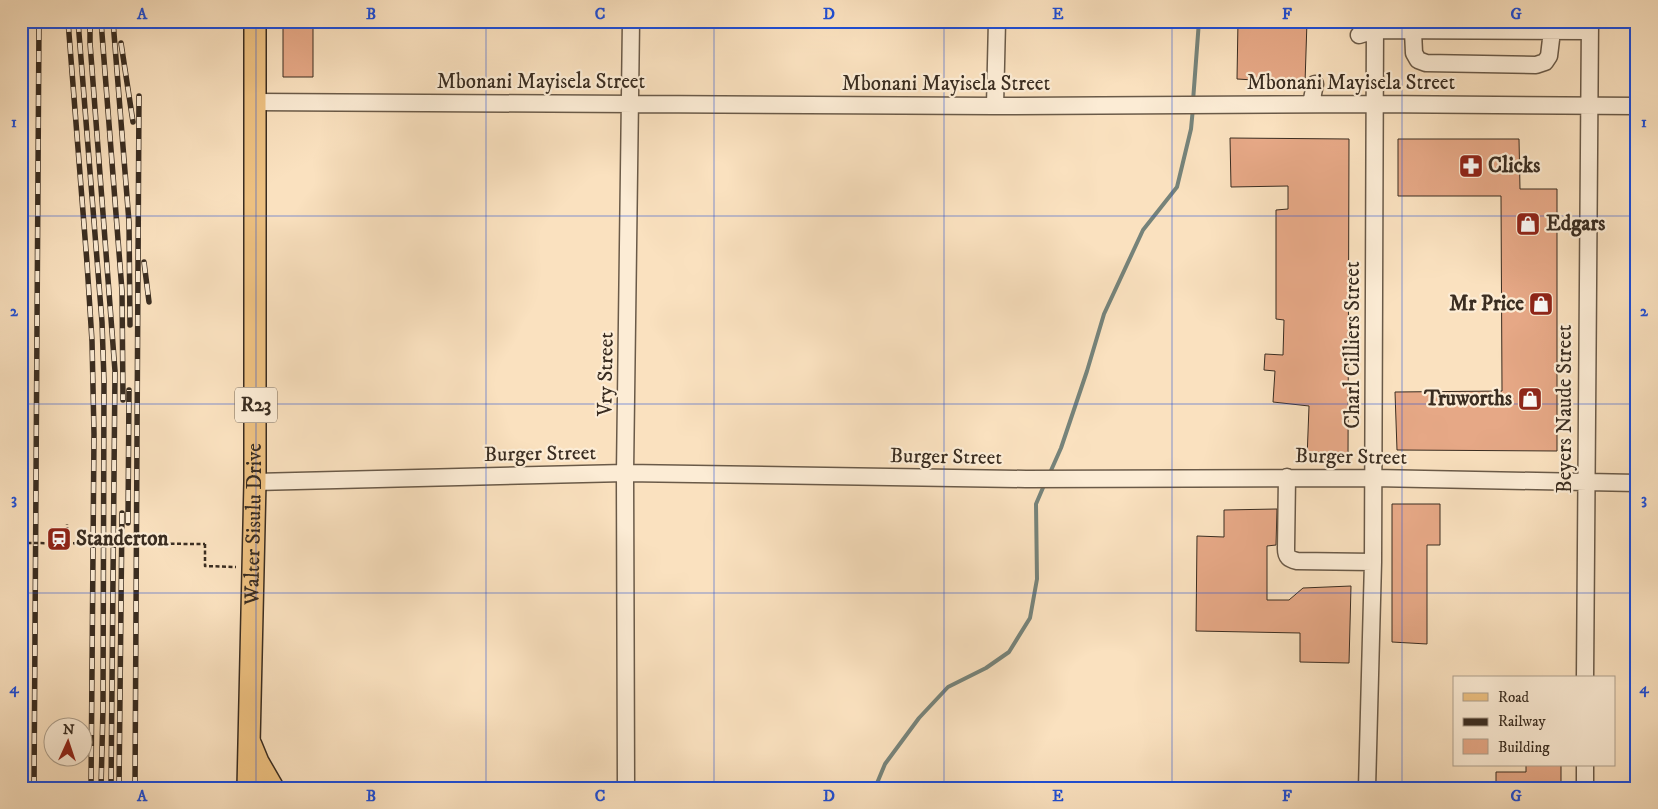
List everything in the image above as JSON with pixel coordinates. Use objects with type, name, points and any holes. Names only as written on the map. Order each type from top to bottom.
[{"type":"main road","name":"Walter Sisulu Drive","points":[[248,788],[255,482],[255,21]]},
{"type":"main road","points":[[249,740],[258,762],[273,788]]},
{"type":"street","name":"Vry Street","points":[[624,787],[631,21]]},
{"type":"street","points":[[995,106],[997,21]]},
{"type":"street","points":[[1359,36],[1375,26],[1413,31],[1552,31],[1590,26]]},
{"type":"street","name":"Charl Cilliers Street","points":[[1367,788],[1374,562],[1375,26]]},
{"type":"street","name":"Beyers Naude Street","points":[[1585,676],[1590,26]]},
{"type":"street","points":[[1413,31],[1414,53],[1418,60],[1426,63],[1536,65],[1545,62],[1549,56],[1552,31]]},
{"type":"street","points":[[1311,104],[1315,84]]},
{"type":"street","name":"Mbonani Mayisela Street","points":[[255,102],[995,106],[1311,104],[1637,106]]},
{"type":"street","name":"Burger Street","points":[[255,482],[626,473],[1026,479],[1287,477],[1637,483]]},
{"type":"street","points":[[1287,477],[1286,555],[1290,559],[1297,561],[1374,562]]},
{"type":"street","points":[[1585,766],[1585,788]]},
{"type":"path","points":[[67,524],[67,544]]},
{"type":"path","points":[[21,543],[205,544],[205,566],[231,566]]},
{"type":"building","points":[[283,21],[313,21],[313,77],[283,77]]},
{"type":"building","points":[[1238,21],[1307,21],[1305,83],[1237,79]]},
{"type":"building","points":[[1230,138],[1349,139],[1348,460],[1307,459],[1309,406],[1273,402],[1275,371],[1264,370],[1265,354],[1283,355],[1284,320],[1276,319],[1276,210],[1288,209],[1288,186],[1231,187]]},
{"type":"building","points":[[1398,139],[1519,139],[1520,189],[1557,189],[1557,451],[1397,450],[1395,392],[1502,391],[1501,196],[1398,196]]},
{"type":"building","points":[[1392,504],[1440,504],[1440,545],[1427,545],[1427,644],[1392,642]]},
{"type":"building","points":[[1277,509],[1276,545],[1267,546],[1267,600],[1289,600],[1303,588],[1351,586],[1349,663],[1300,662],[1300,633],[1196,631],[1197,536],[1224,537],[1224,510]]},
{"type":"building","points":[[1526,766],[1561,766],[1561,788],[1496,788],[1496,772],[1526,772]]},
{"type":"waterway","points":[[1193,101],[1199,21]]},
{"type":"waterway","points":[[1049,475],[1061,448],[1104,314],[1143,230],[1177,187],[1191,129],[1193,108]]},
{"type":"waterway","points":[[875,788],[885,764],[919,718],[948,687],[986,668],[1009,652],[1030,618],[1037,579],[1036,504],[1045,483]]},
{"type":"railway","points":[[34,788],[39,21]]},
{"type":"railway","points":[[68,21],[92,341],[94,434],[91,788]]},
{"type":"railway","points":[[78,21],[102,322],[104,381],[101,788]]},
{"type":"railway","points":[[90,21],[90,43],[115,371],[111,788]]},
{"type":"railway","points":[[101,21],[122,291],[123,400]]},
{"type":"railway","points":[[113,21],[129,222],[130,325]]},
{"type":"railway","points":[[121,43],[133,122]]},
{"type":"railway","points":[[135,788],[139,96]]},
{"type":"railway","points":[[144,262],[149,302]]},
{"type":"railway","points":[[128,523],[129,390]]},
{"type":"railway","points":[[119,788],[122,513]]},
{"type":"place","name":"Clicks","points":[[1471,166]]},
{"type":"place","name":"Edgars","points":[[1528,224]]},
{"type":"place","name":"Mr Price","points":[[1541,304]]},
{"type":"place","name":"Truworths","points":[[1530,399]]},
{"type":"place","name":"Standerton","points":[[59,539]]}]
